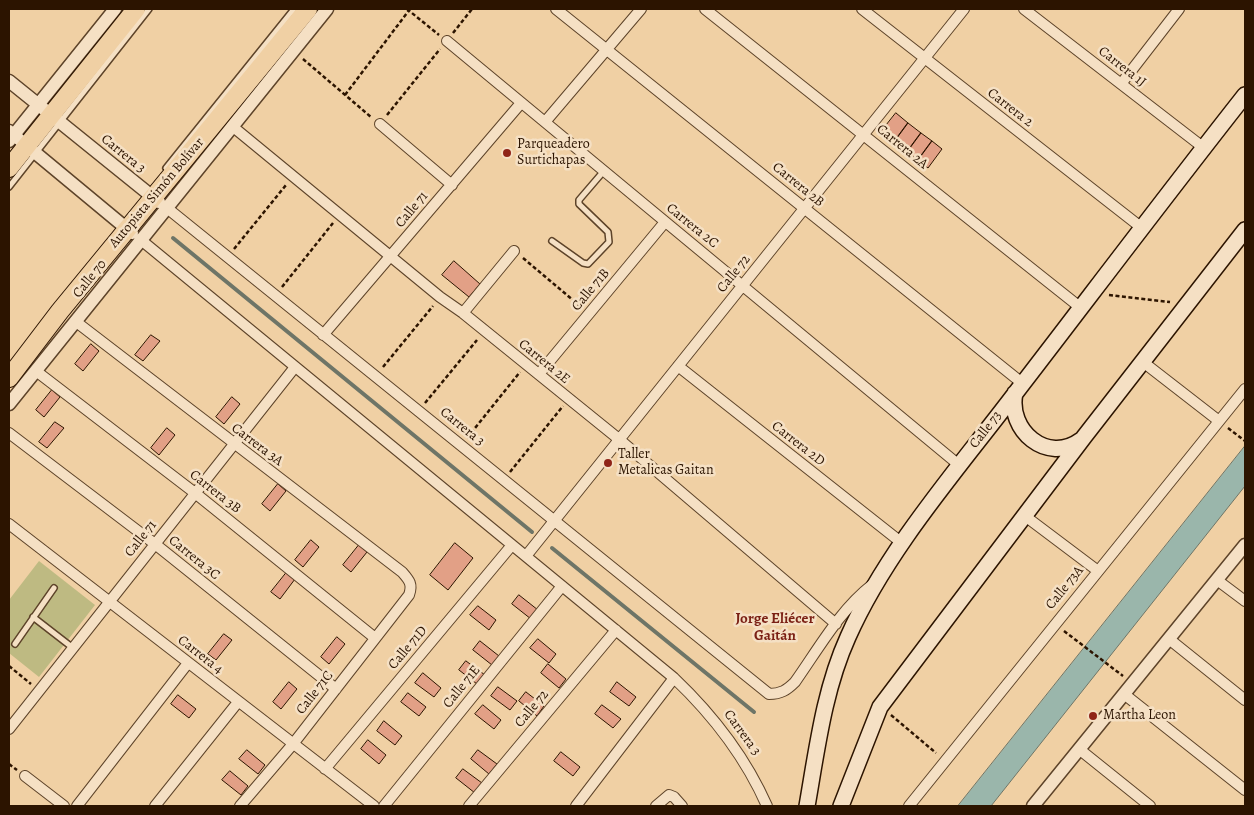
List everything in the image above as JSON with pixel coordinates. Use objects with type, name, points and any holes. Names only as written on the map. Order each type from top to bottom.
[{"type":"highway","points":[[9,168],[18,141],[50,114],[136,9]]},
{"type":"highway","name":"Autopista Simón Bolívar","points":[[9,378],[60,310],[152,196],[308,9]]},
{"type":"main road","name":"Calle 73","points":[[807,806],[824,714],[838,662],[858,615],[879,580],[902,543],[959,465],[1245,95]]},
{"type":"main road","points":[[841,806],[880,706],[1084,437],[1245,230]]},
{"type":"main road","points":[[1019,388],[1014,406],[1016,420],[1023,432],[1033,441],[1046,447],[1060,448],[1073,444],[1084,437]]},
{"type":"street","points":[[50,114],[115,9]]},
{"type":"street","points":[[152,196],[232,126],[327,9]]},
{"type":"street","name":"Carrera 2B","points":[[556,9],[804,208],[1019,388]]},
{"type":"street","points":[[545,122],[641,9]]},
{"type":"street","name":"Carrera 2A","points":[[705,9],[1081,308]]},
{"type":"street","name":"Carrera 2","points":[[862,9],[1142,228]]},
{"type":"street","name":"Calle 72","points":[[526,556],[964,9]]},
{"type":"street","name":"Carrera 1J","points":[[1024,9],[1204,148]]},
{"type":"street","points":[[1121,84],[1178,9]]},
{"type":"street","name":"Carrera 2C","points":[[446,41],[959,465]]},
{"type":"street","name":"Carrera 3","points":[[9,81],[769,694],[778,694],[795,682],[836,624],[862,593],[879,580]]},
{"type":"street","name":"Calle 71","points":[[323,335],[521,103]]},
{"type":"street","points":[[380,124],[452,185]]},
{"type":"street","name":"Carrera 2E","points":[[232,126],[392,255],[440,297],[463,313],[620,440],[836,624]]},
{"type":"street","name":"Carrera 3","points":[[18,141],[127,228],[674,678],[704,707],[735,746],[768,806]]},
{"type":"street","name":"Calle 71B","points":[[539,374],[665,222]]},
{"type":"street","name":"Calle 70","points":[[9,404],[75,322],[127,228]]},
{"type":"street","points":[[463,313],[514,251]]},
{"type":"street","name":"Carrera 3A","points":[[75,322],[402,572],[410,581],[412,588],[409,595]]},
{"type":"street","points":[[1143,362],[1219,421]]},
{"type":"street","name":"Carrera 2D","points":[[678,366],[902,543]]},
{"type":"street","name":"Calle 71","points":[[9,729],[295,367]]},
{"type":"street","name":"Carrera 3B","points":[[36,371],[195,493],[375,638]]},
{"type":"street","name":"Calle 73A","points":[[908,806],[1245,389]]},
{"type":"street","name":"Carrera 3C","points":[[9,433],[155,544],[336,689]]},
{"type":"street","points":[[1025,516],[1098,571]]},
{"type":"street","name":"Carrera 4","points":[[9,524],[374,806]]},
{"type":"street","name":"Calle 71D","points":[[325,769],[512,545]]},
{"type":"street","points":[[1033,806],[1245,545]]},
{"type":"street","points":[[1217,580],[1245,602]]},
{"type":"street","name":"Calle 71E","points":[[384,806],[562,586]]},
{"type":"street","name":"Calle 71C","points":[[240,806],[293,744],[409,595]]},
{"type":"street","name":"Calle 72","points":[[469,806],[616,630]]},
{"type":"street","points":[[1169,639],[1245,700]]},
{"type":"street","points":[[77,806],[188,662]]},
{"type":"street","points":[[576,806],[674,678]]},
{"type":"street","points":[[1124,694],[1245,790]]},
{"type":"street","points":[[155,806],[238,702]]},
{"type":"street","points":[[1079,749],[1150,806]]},
{"type":"street","points":[[25,776],[64,806]]},
{"type":"street","points":[[656,806],[669,795],[674,797],[682,806]]},
{"type":"lane","points":[[50,114],[149,9]]},
{"type":"lane","points":[[159,177],[294,9]]},
{"type":"lane","points":[[9,187],[18,141]]},
{"type":"lane","points":[[552,241],[588,264],[609,242],[608,232],[579,204],[579,200],[603,172]]},
{"type":"lane","points":[[21,351],[104,246]]},
{"type":"lane","points":[[15,644],[54,588]]},
{"type":"lane","points":[[33,617],[73,648]]},
{"type":"path","points":[[345,95],[409,9],[446,41]]},
{"type":"path","points":[[302,58],[380,124],[472,9]]},
{"type":"path","points":[[228,257],[293,176]]},
{"type":"path","points":[[275,296],[340,214]]},
{"type":"path","points":[[514,251],[589,314]]},
{"type":"path","points":[[1105,295],[1177,303]]},
{"type":"path","points":[[375,376],[440,297]]},
{"type":"path","points":[[419,412],[484,331]]},
{"type":"path","points":[[461,446],[526,365]]},
{"type":"path","points":[[504,480],[568,399]]},
{"type":"path","points":[[1240,437],[1245,441]]},
{"type":"path","points":[[1055,624],[1125,677]]},
{"type":"path","points":[[9,666],[40,690]]},
{"type":"path","points":[[880,706],[945,761]]},
{"type":"shaded area","points":[[1245,446],[1245,486],[991,806],[958,806]]},
{"type":"shaded area","points":[[39,561],[95,605],[39,677],[9,653],[9,600]]},
{"type":"building","points":[[896,113],[908,123],[894,142],[881,132]]},
{"type":"building","points":[[908,123],[921,133],[907,152],[894,142]]},
{"type":"building","points":[[921,133],[932,141],[918,160],[907,152]]},
{"type":"building","points":[[932,141],[942,149],[928,168],[918,160]]},
{"type":"building","points":[[454,261],[480,284],[469,297],[442,275]]},
{"type":"building","points":[[151,335],[160,341],[143,361],[135,355]]},
{"type":"building","points":[[91,344],[99,351],[83,371],[75,364]]},
{"type":"building","points":[[52,390],[60,397],[44,417],[36,410]]},
{"type":"building","points":[[232,397],[240,404],[224,424],[216,417]]},
{"type":"building","points":[[55,422],[64,428],[47,448],[39,442]]},
{"type":"building","points":[[167,428],[175,435],[159,455],[151,448]]},
{"type":"building","points":[[278,484],[286,491],[270,511],[262,504]]},
{"type":"building","points":[[311,540],[319,547],[303,567],[295,560]]},
{"type":"building","points":[[455,543],[473,558],[448,590],[430,575]]},
{"type":"building","points":[[359,545],[367,552],[351,572],[343,565]]},
{"type":"building","points":[[287,572],[295,579],[280,599],[271,592]]},
{"type":"building","points":[[519,595],[538,610],[531,619],[512,604]]},
{"type":"building","points":[[478,606],[496,620],[489,630],[470,615]]},
{"type":"building","points":[[224,634],[232,640],[216,660],[208,654]]},
{"type":"building","points":[[337,637],[345,644],[329,664],[321,657]]},
{"type":"building","points":[[538,639],[556,654],[549,663],[530,648]]},
{"type":"building","points":[[480,641],[499,656],[492,665],[473,650]]},
{"type":"building","points":[[466,661],[485,675],[477,684],[459,670]]},
{"type":"building","points":[[548,664],[566,679],[559,688],[541,673]]},
{"type":"building","points":[[423,673],[441,688],[434,697],[415,683]]},
{"type":"building","points":[[289,682],[297,689],[281,709],[273,702]]},
{"type":"building","points":[[617,682],[636,697],[629,706],[610,692]]},
{"type":"building","points":[[498,687],[517,701],[510,710],[491,696]]},
{"type":"building","points":[[526,692],[544,706],[537,716],[519,701]]},
{"type":"building","points":[[408,693],[426,707],[419,716],[401,702]]},
{"type":"building","points":[[178,695],[196,709],[189,718],[171,704]]},
{"type":"building","points":[[483,705],[501,720],[494,729],[475,714]]},
{"type":"building","points":[[602,705],[621,719],[613,728],[595,714]]},
{"type":"building","points":[[384,721],[402,736],[395,745],[377,731]]},
{"type":"building","points":[[368,740],[386,755],[379,764],[361,749]]},
{"type":"building","points":[[247,750],[265,765],[258,774],[239,759]]},
{"type":"building","points":[[478,750],[497,764],[489,774],[471,759]]},
{"type":"building","points":[[561,752],[580,767],[573,776],[554,761]]},
{"type":"building","points":[[463,769],[482,783],[475,793],[456,778]]},
{"type":"building","points":[[230,771],[248,786],[241,795],[222,780]]},
{"type":"waterway","points":[[173,238],[532,532]]},
{"type":"waterway","points":[[552,548],[754,712]]},
{"type":"place","name":"Parqueadero Surtichapas","points":[[507,153]]},
{"type":"place","name":"Taller Metalicas Gaitan","points":[[608,463]]},
{"type":"place","name":"Martha Leon","points":[[1093,716]]},
{"type":"district","name":"Jorge Eliécer Gaitán","points":[[775,628]]}]
